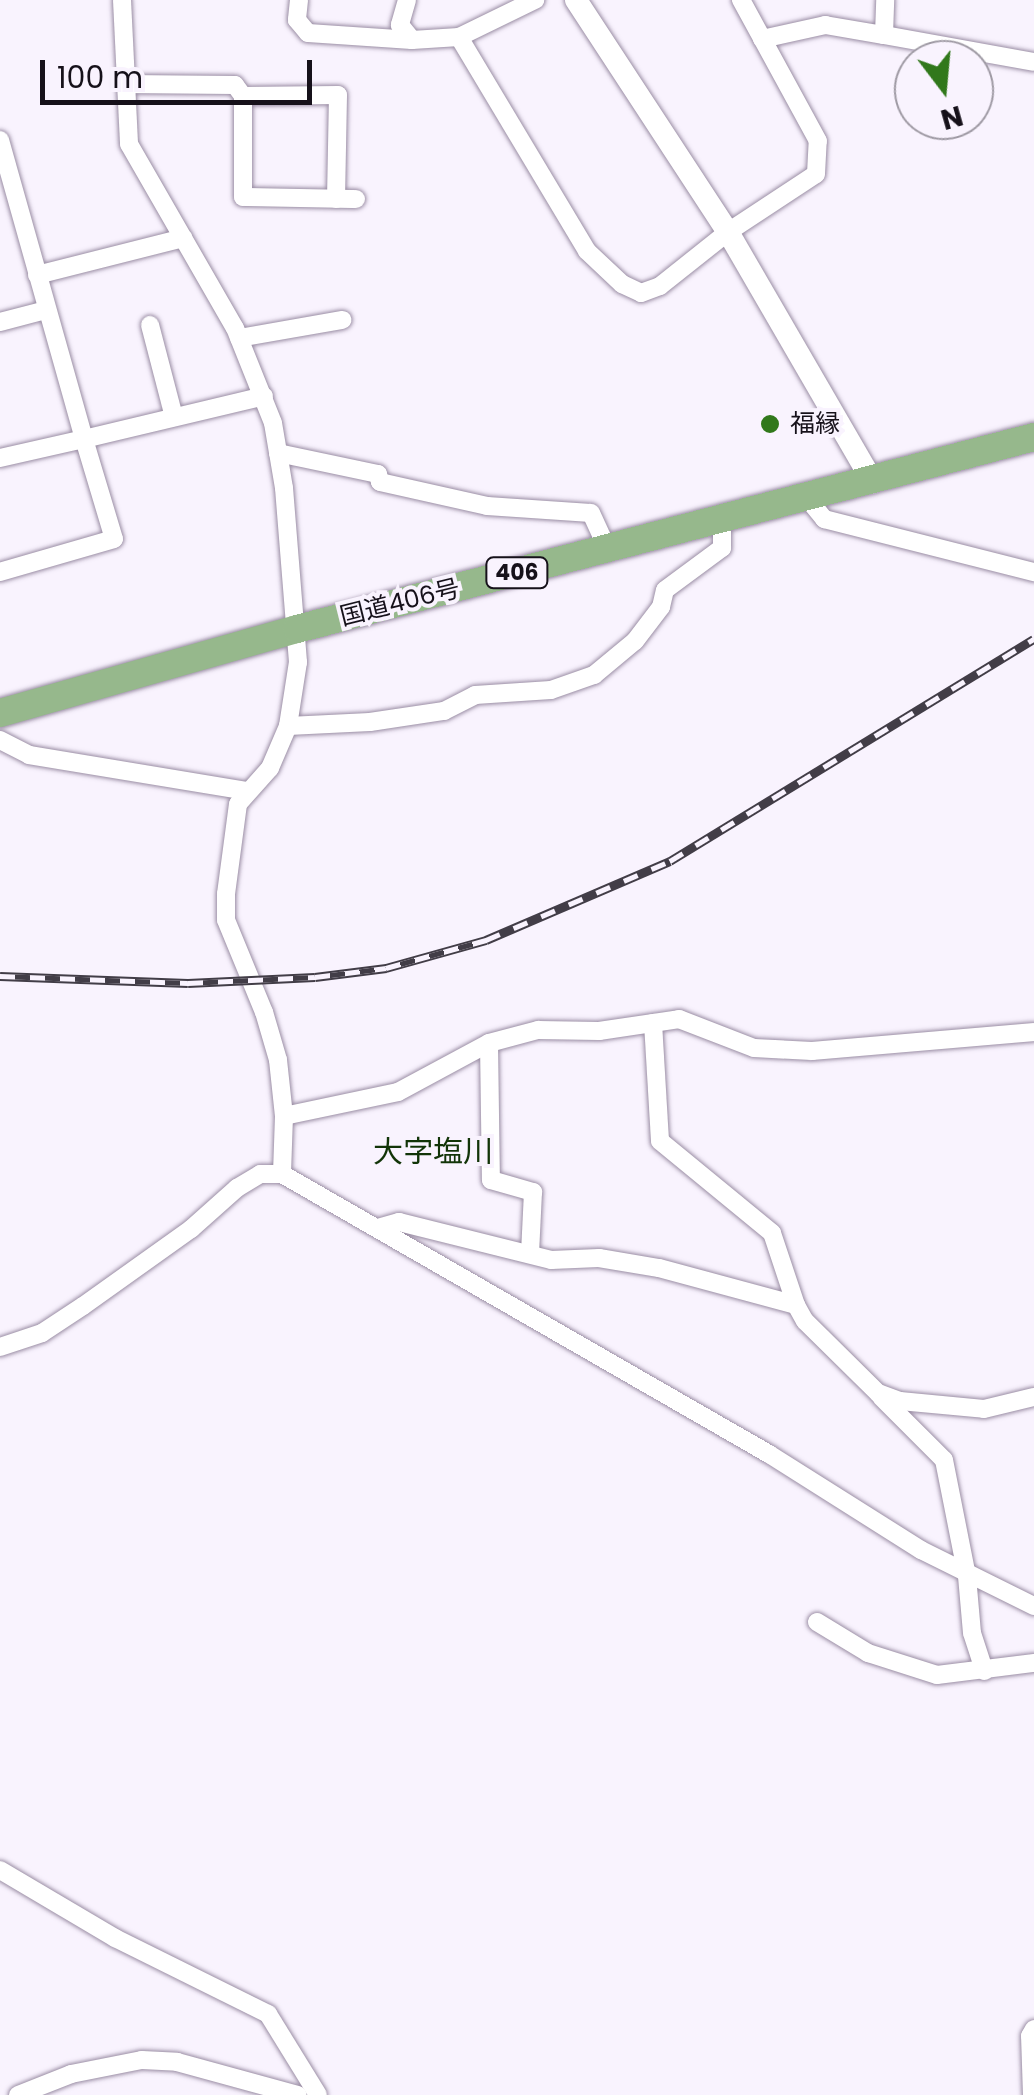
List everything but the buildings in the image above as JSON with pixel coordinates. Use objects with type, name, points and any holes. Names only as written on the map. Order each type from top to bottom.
[{"type":"highway","name":"国道406号","points":[[0,712],[298,629],[1034,437]]},
{"type":"street","points":[[122,0],[129,144],[239,338],[264,396],[278,454],[298,629],[298,662],[288,726],[270,768],[238,804],[228,860],[226,920],[264,1012],[278,1060],[284,1116],[282,1174]]},
{"type":"street","points":[[299,0],[297,20],[308,33],[412,40],[458,36],[535,0]]},
{"type":"street","points":[[407,0],[400,26],[412,40]]},
{"type":"street","points":[[576,0],[728,232],[873,482]]},
{"type":"street","points":[[458,36],[587,251],[622,284],[641,293],[660,286],[728,232],[816,174],[818,141],[741,0]]},
{"type":"street","points":[[884,36],[885,0]]},
{"type":"street","points":[[762,40],[825,25],[1034,62]]},
{"type":"street","points":[[124,84],[236,85],[243,96],[243,197],[356,200]]},
{"type":"street","points":[[243,96],[338,95],[336,199]]},
{"type":"street","points":[[0,140],[7,192],[36,275],[114,540],[0,572]]},
{"type":"street","points":[[36,275],[183,238]]},
{"type":"street","points":[[0,322],[46,310]]},
{"type":"street","points":[[239,338],[342,320]]},
{"type":"street","points":[[150,325],[174,418]]},
{"type":"street","points":[[0,458],[264,396]]},
{"type":"street","points":[[278,454],[378,474],[380,482],[487,506],[590,513],[608,550]]},
{"type":"street","points":[[808,499],[824,519],[1034,572]]},
{"type":"street","points":[[288,726],[370,722],[444,710],[475,695],[551,690],[594,675],[635,641],[661,607],[665,590],[722,548],[722,521]]},
{"type":"street","points":[[0,740],[29,755],[246,791]]},
{"type":"street","points":[[284,1116],[398,1092],[489,1043],[538,1030],[599,1031],[679,1019],[716,1038],[781,1051],[1034,1032]]},
{"type":"street","points":[[653,1023],[660,1141],[772,1234],[804,1322],[944,1460],[967,1576],[972,1633],[984,1671]]},
{"type":"street","points":[[489,1043],[491,1180],[533,1192],[530,1254]]},
{"type":"street","points":[[0,1347],[42,1333],[83,1306],[190,1230],[237,1188],[260,1174],[282,1174],[770,1454],[967,1576],[1034,1606]]},
{"type":"street","points":[[378,1228],[400,1222],[530,1254],[658,1268],[796,1305]]},
{"type":"street","points":[[878,1392],[900,1401],[984,1408],[1034,1397]]},
{"type":"street","points":[[817,1622],[868,1653],[936,1675],[1034,1663]]},
{"type":"street","points":[[0,1870],[115,1938],[268,2014],[318,2095]]},
{"type":"street","points":[[1032,2095],[1030,2036],[1034,2029]]},
{"type":"street","points":[[18,2095],[70,2074],[142,2060],[176,2062],[298,2095]]},
{"type":"railway","points":[[0,976],[188,983],[315,977],[386,968],[486,940],[670,861],[1034,639]]},
{"type":"place","name":"福縁","points":[[770,424]]},
{"type":"district","name":"大字塩川","points":[[433,1152]]}]
